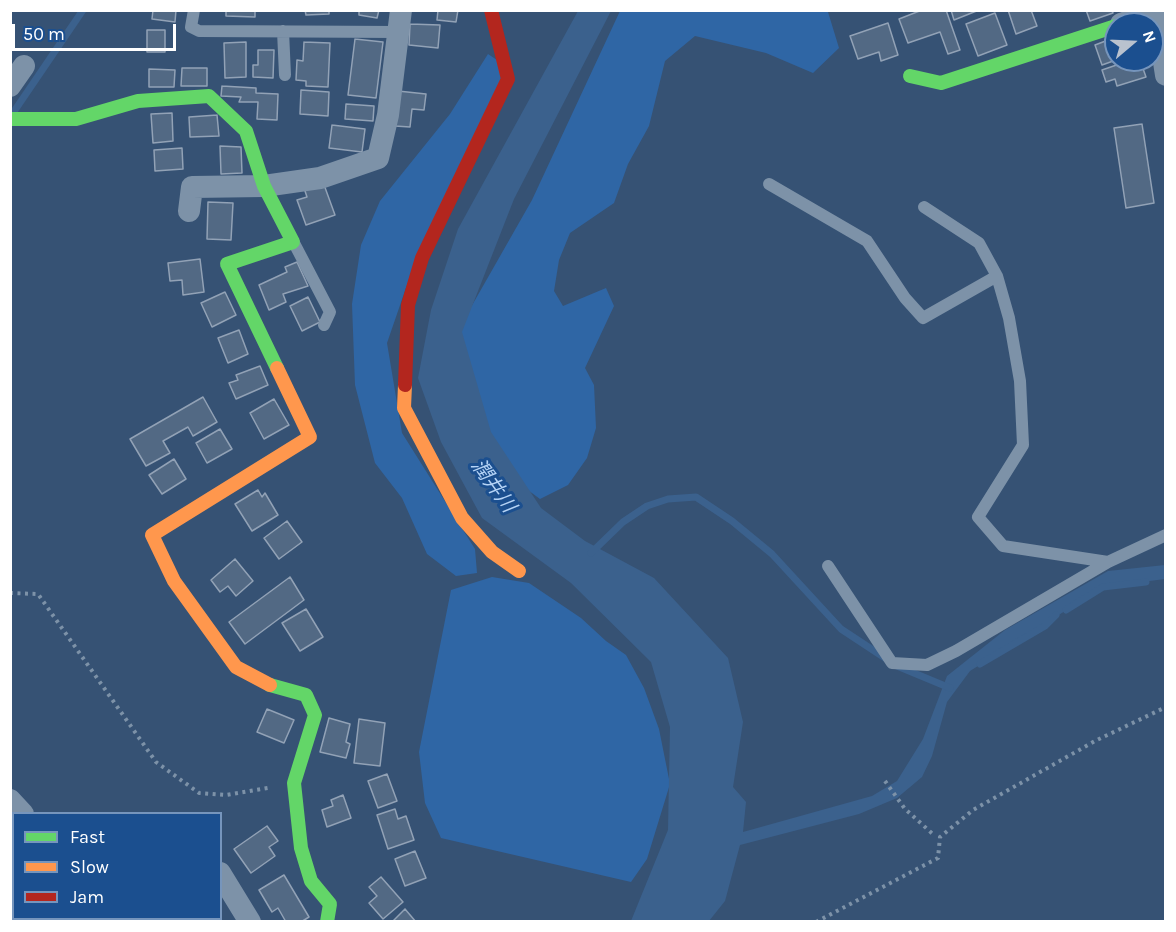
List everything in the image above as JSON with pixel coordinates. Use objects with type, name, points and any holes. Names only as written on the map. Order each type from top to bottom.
[{"type":"street","points":[[491,10],[508,79],[422,258],[408,305],[404,408],[462,518],[492,552],[519,571]]},
{"type":"street","points":[[1156,11],[1166,75]]},
{"type":"street","points":[[189,211],[192,188],[264,186],[320,178],[378,158],[388,115],[399,22]]},
{"type":"street","points":[[910,76],[941,84],[1104,30]]},
{"type":"street","points":[[10,86],[24,66]]},
{"type":"street","points":[[10,119],[76,119],[138,101],[209,96],[246,131],[264,186],[293,242],[227,264],[310,437],[152,535],[174,581],[236,667],[264,683],[306,695],[315,715],[294,783],[301,848],[310,881],[330,904],[327,921]]},
{"type":"street","points":[[10,800],[22,812]]},
{"type":"street","points":[[222,876],[250,921]]},
{"type":"lane","points":[[194,10],[191,27],[199,32],[283,31],[399,22]]},
{"type":"lane","points":[[283,31],[285,75]]},
{"type":"lane","points":[[769,184],[867,241],[904,298],[923,318],[997,276]]},
{"type":"lane","points":[[924,207],[979,243],[997,276],[1010,318],[1020,381],[1023,445],[978,516],[1002,546],[1108,562]]},
{"type":"lane","points":[[293,242],[330,312],[324,325]]},
{"type":"lane","points":[[828,566],[892,663],[927,665],[956,651],[1108,562],[1166,535]]},
{"type":"path","points":[[10,593],[38,594],[156,762],[199,793],[226,795],[294,783]]},
{"type":"path","points":[[816,921],[938,858],[940,837],[973,810],[1095,741],[1166,706]]},
{"type":"path","points":[[885,781],[901,803],[935,836]]},
{"type":"shaded area","points":[[825,10],[828,12],[839,48],[813,73],[766,53],[695,36],[665,61],[649,126],[628,164],[614,203],[570,233],[559,260],[554,291],[563,306],[606,288],[614,306],[585,368],[594,385],[596,428],[587,458],[568,485],[540,499],[509,476],[471,410],[454,337],[532,200],[620,11]]},
{"type":"shaded area","points":[[488,54],[512,70],[418,253],[387,343],[402,433],[475,549],[477,573],[456,576],[427,554],[402,498],[375,463],[355,385],[352,304],[361,245],[380,201],[450,114]]},
{"type":"shaded area","points":[[492,577],[529,583],[581,618],[606,641],[626,655],[644,688],[659,729],[670,784],[647,859],[631,882],[441,838],[425,803],[419,752],[451,590]]},
{"type":"water","name":"潤井川","points":[[578,11],[611,11],[514,199],[462,332],[491,432],[541,508],[585,541],[654,578],[728,658],[743,722],[733,787],[746,802],[743,832],[872,796],[897,781],[923,739],[947,676],[1005,630],[1108,571],[1165,565],[1165,579],[1103,587],[970,671],[947,702],[932,756],[922,777],[897,798],[859,814],[740,845],[725,901],[709,921],[631,921],[668,830],[670,727],[651,662],[571,583],[482,518],[441,442],[418,378],[431,310],[458,229]]},
{"type":"building","points":[[153,10],[176,10],[175,22],[152,19]]},
{"type":"building","points":[[226,10],[255,10],[255,17],[226,16]]},
{"type":"building","points":[[305,10],[329,10],[329,14],[306,15]]},
{"type":"building","points":[[359,10],[379,10],[377,18],[359,15]]},
{"type":"building","points":[[438,10],[458,10],[456,22],[437,20]]},
{"type":"building","points":[[922,10],[946,10],[960,50],[948,54],[940,32],[908,43],[899,19]]},
{"type":"building","points":[[951,10],[979,10],[954,20]]},
{"type":"building","points":[[1008,10],[1031,10],[1037,26],[1016,34]]},
{"type":"building","points":[[1086,10],[1112,10],[1113,12],[1104,12],[1104,16],[1090,21]]},
{"type":"building","points":[[995,13],[1007,45],[978,56],[966,24]]},
{"type":"building","points":[[888,23],[898,55],[881,61],[879,52],[858,59],[850,36]]},
{"type":"building","points":[[410,24],[440,25],[438,48],[409,45]]},
{"type":"building","points":[[147,30],[165,30],[165,52],[147,52]]},
{"type":"building","points":[[355,39],[383,42],[376,98],[348,95]]},
{"type":"building","points":[[246,42],[246,77],[225,78],[224,43]]},
{"type":"building","points":[[304,42],[330,43],[328,87],[306,86],[306,81],[296,80],[297,60],[303,61]]},
{"type":"building","points":[[1104,42],[1104,64],[1102,65],[1095,45]]},
{"type":"building","points":[[258,50],[274,50],[273,78],[253,77],[253,65],[258,65]]},
{"type":"building","points":[[182,68],[207,68],[207,86],[181,86]]},
{"type":"building","points":[[149,69],[175,70],[174,87],[149,87]]},
{"type":"building","points":[[1104,69],[1104,72],[1144,72],[1146,77],[1117,86],[1115,79],[1106,82],[1102,70]]},
{"type":"building","points":[[222,86],[256,88],[256,93],[278,94],[277,120],[257,119],[258,102],[239,102],[241,97],[221,96]]},
{"type":"building","points":[[301,90],[329,92],[328,116],[300,114]]},
{"type":"building","points":[[398,91],[426,94],[424,110],[412,109],[410,127],[395,126]]},
{"type":"building","points":[[346,104],[374,106],[373,121],[345,119]]},
{"type":"building","points":[[172,113],[173,141],[153,143],[151,114]]},
{"type":"building","points":[[217,115],[219,136],[190,137],[189,117]]},
{"type":"building","points":[[1142,124],[1154,203],[1126,208],[1114,128]]},
{"type":"building","points":[[332,125],[365,129],[362,152],[329,148]]},
{"type":"building","points":[[220,146],[241,147],[242,173],[221,174]]},
{"type":"building","points":[[182,148],[183,169],[155,171],[154,150]]},
{"type":"building","points":[[323,182],[335,215],[306,225],[297,200],[307,197],[304,188]]},
{"type":"building","points":[[208,202],[233,203],[231,240],[207,239]]},
{"type":"building","points":[[200,259],[204,292],[183,295],[182,280],[170,281],[168,263]]},
{"type":"building","points":[[297,262],[308,286],[283,294],[286,302],[269,310],[259,285],[287,272],[285,267]]},
{"type":"building","points":[[225,292],[236,315],[212,327],[201,303]]},
{"type":"building","points":[[308,297],[320,322],[302,331],[290,306]]},
{"type":"building","points":[[239,330],[248,354],[228,363],[218,338]]},
{"type":"building","points":[[260,366],[268,385],[236,399],[229,383],[238,380],[236,375]]},
{"type":"building","points":[[203,397],[217,422],[193,436],[188,427],[163,441],[170,453],[146,466],[130,439]]},
{"type":"building","points":[[274,399],[289,425],[264,439],[250,413]]},
{"type":"building","points":[[220,429],[232,449],[207,463],[196,443]]},
{"type":"building","points":[[174,459],[186,479],[162,494],[149,475]]},
{"type":"building","points":[[258,490],[262,497],[265,493],[278,515],[252,531],[235,504]]},
{"type":"building","points":[[287,521],[302,542],[279,559],[264,538]]},
{"type":"building","points":[[235,559],[253,581],[236,596],[228,586],[220,592],[211,580]]},
{"type":"building","points":[[290,577],[304,600],[245,644],[229,622]]},
{"type":"building","points":[[306,609],[323,637],[300,651],[282,623]]},
{"type":"building","points":[[267,709],[294,720],[284,743],[257,732]]},
{"type":"building","points":[[329,718],[350,724],[346,742],[350,744],[346,758],[320,752]]},
{"type":"building","points":[[359,719],[385,723],[380,766],[354,763]]},
{"type":"building","points":[[387,774],[397,801],[378,808],[368,781]]},
{"type":"building","points":[[343,795],[351,818],[327,827],[322,810],[333,806],[331,800]]},
{"type":"building","points":[[395,809],[398,819],[406,816],[414,840],[388,849],[377,815]]},
{"type":"building","points":[[267,826],[278,841],[269,847],[275,856],[251,873],[234,849]]},
{"type":"building","points":[[415,851],[426,878],[405,886],[395,859]]},
{"type":"building","points":[[284,875],[309,917],[301,922],[286,922],[278,908],[272,912],[259,890]]},
{"type":"building","points":[[381,877],[403,902],[383,919],[369,903],[377,896],[369,887]]},
{"type":"building","points":[[405,909],[416,922],[392,922]]},
{"type":"waterway","points":[[15,110],[83,10]]},
{"type":"waterway","points":[[591,553],[623,522],[647,506],[668,499],[696,497],[732,521],[772,554],[841,629],[885,658]]},
{"type":"waterway","points":[[1066,610],[1103,587],[1146,582]]},
{"type":"waterway","points":[[980,664],[1045,626],[1056,615]]},
{"type":"waterway","points":[[897,666],[950,688]]},
{"type":"traffic: fast","points":[[910,76],[941,83],[1104,30]]},
{"type":"traffic: fast","points":[[10,119],[76,119],[138,101],[209,96],[246,131],[264,186],[293,242],[227,264],[277,368]]},
{"type":"traffic: fast","points":[[270,685],[306,695],[315,715],[294,783],[301,848],[311,881],[330,904],[327,922]]},
{"type":"traffic: slow","points":[[270,685],[236,667],[174,581],[152,535],[310,437],[277,368]]},
{"type":"traffic: slow","points":[[405,385],[404,408],[462,518],[492,552],[519,571]]},
{"type":"traffic: jam","points":[[405,385],[408,305],[422,258],[508,79],[491,10]]}]
